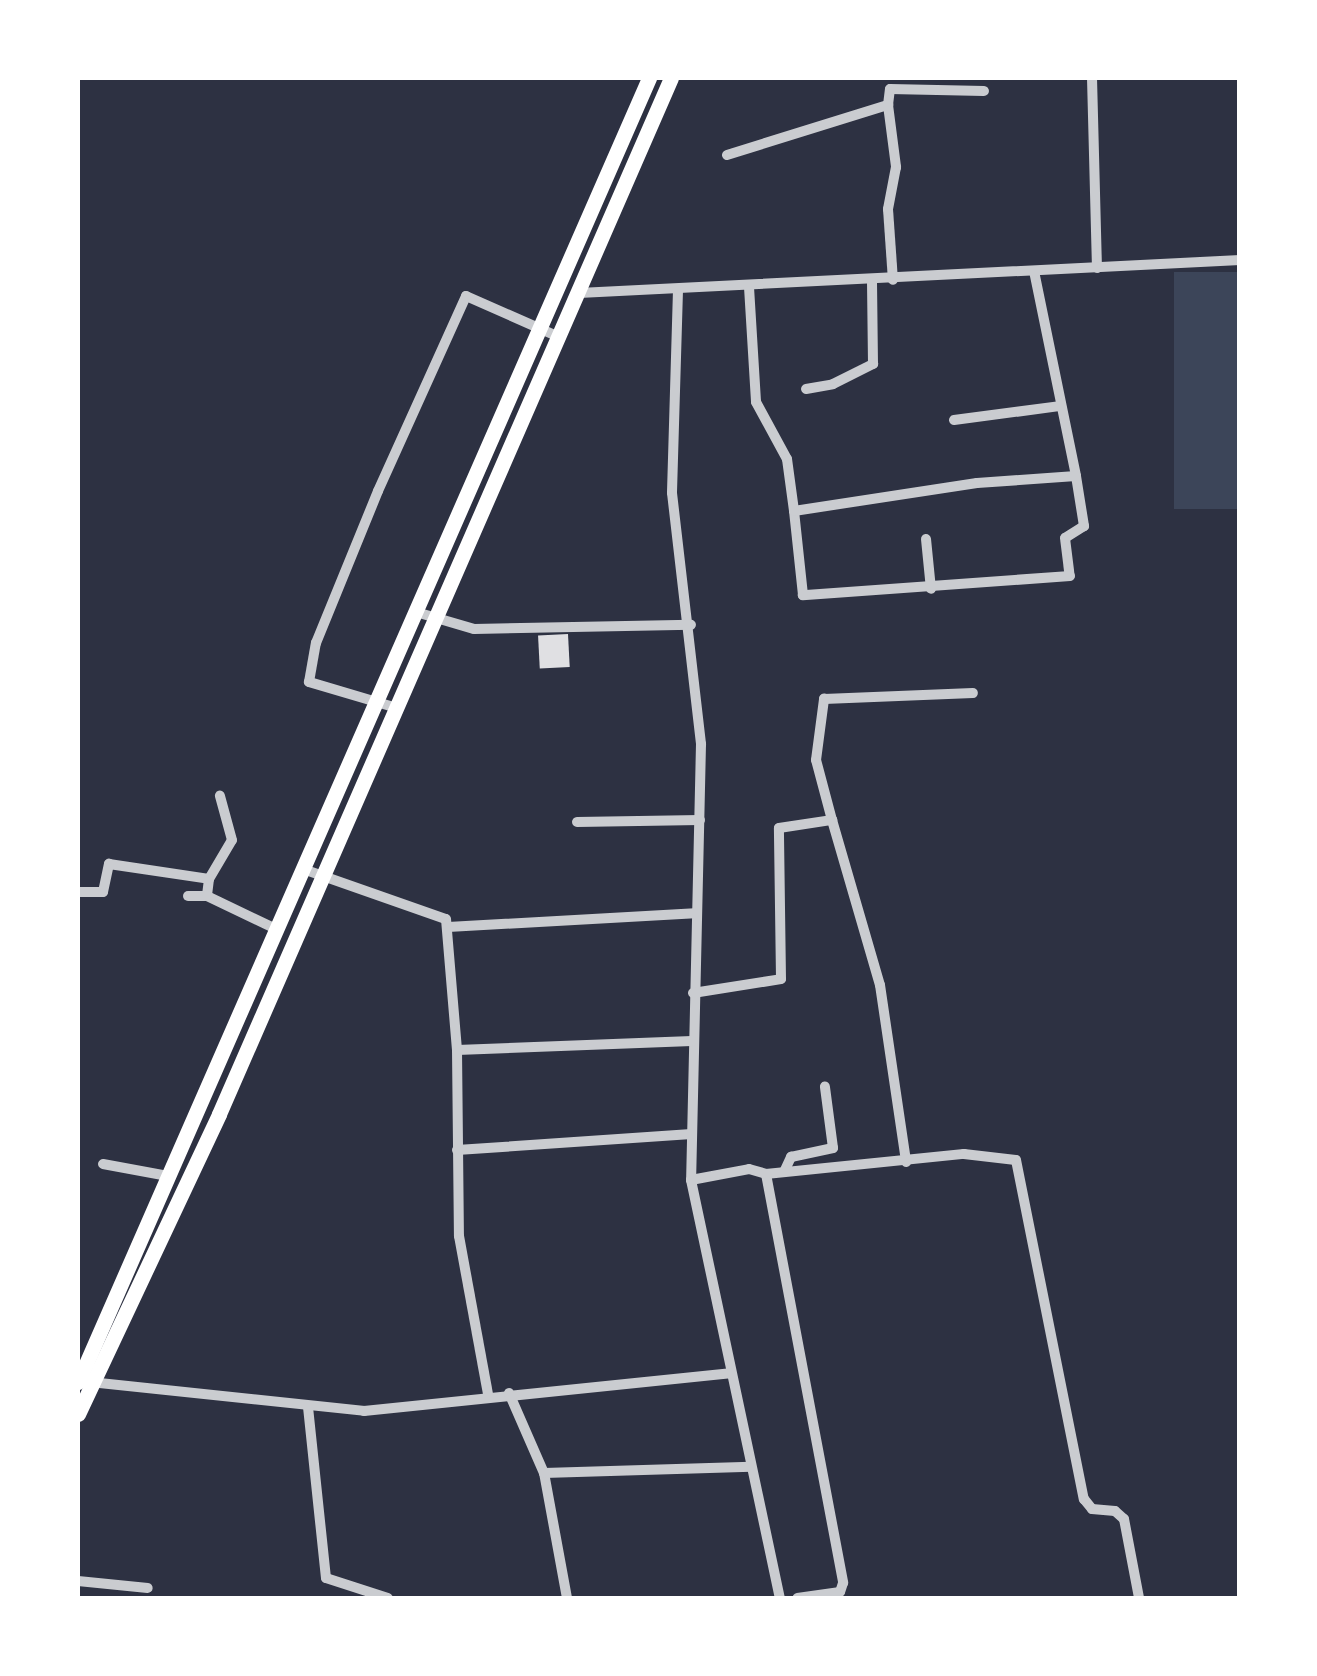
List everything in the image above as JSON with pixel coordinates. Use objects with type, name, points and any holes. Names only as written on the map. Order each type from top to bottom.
[{"type":"main road","points":[[78,1414],[83,1382],[168,1176],[650,78]]},
{"type":"main road","points":[[83,1382],[322,876],[671,78]]},
{"type":"street","points":[[1092,78],[1097,268]]},
{"type":"street","points":[[893,280],[888,209],[896,167],[888,105],[890,83],[971,83],[984,91]]},
{"type":"street","points":[[727,155],[888,105]]},
{"type":"street","points":[[579,293],[872,282],[1240,260]]},
{"type":"street","points":[[749,287],[756,402],[787,459],[804,597],[931,590],[1068,579],[1065,538],[1084,526],[1034,271]]},
{"type":"street","points":[[806,389],[833,384],[873,364],[872,282]]},
{"type":"street","points":[[678,290],[672,493],[692,625],[701,749],[691,1175],[780,1598]]},
{"type":"street","points":[[394,713],[309,682],[316,644],[378,491],[466,296],[560,337]]},
{"type":"street","points":[[954,420],[1061,406]]},
{"type":"street","points":[[794,512],[977,483],[1076,476]]},
{"type":"street","points":[[926,540],[931,590]]},
{"type":"street","points":[[416,612],[474,628],[692,625]]},
{"type":"street","points":[[905,1156],[880,985],[816,760],[820,706],[830,697],[972,693]]},
{"type":"street","points":[[207,896],[210,879],[232,840],[220,796]]},
{"type":"street","points":[[577,822],[700,820]]},
{"type":"street","points":[[694,993],[781,978],[779,828],[832,820]]},
{"type":"street","points":[[78,892],[104,892],[109,864],[210,879]]},
{"type":"street","points":[[303,870],[442,914],[448,927],[457,1050],[457,1150],[464,1268],[488,1394]]},
{"type":"street","points":[[188,896],[207,896],[276,930]]},
{"type":"street","points":[[448,927],[695,913]]},
{"type":"street","points":[[457,1050],[692,1041]]},
{"type":"street","points":[[691,1175],[748,1169],[766,1174],[833,1148],[826,1087]]},
{"type":"street","points":[[457,1150],[692,1134]]},
{"type":"street","points":[[786,1166],[986,1154],[1020,1166],[1084,1499],[1092,1509],[1116,1511],[1124,1519],[1139,1598]]},
{"type":"street","points":[[103,1164],[168,1176]]},
{"type":"street","points":[[766,1174],[843,1583],[840,1592],[797,1598]]},
{"type":"street","points":[[83,1382],[308,1408],[392,1410],[488,1394],[730,1373]]},
{"type":"street","points":[[509,1393],[544,1474],[567,1598]]},
{"type":"street","points":[[308,1408],[326,1578],[388,1598]]},
{"type":"street","points":[[544,1474],[751,1467]]},
{"type":"street","points":[[78,1581],[148,1588]]},
{"type":"shaded area","points":[[1174,272],[1239,272],[1239,509],[1174,509]]},
{"type":"building","points":[[568,634],[570,667],[540,669],[538,636]]}]
